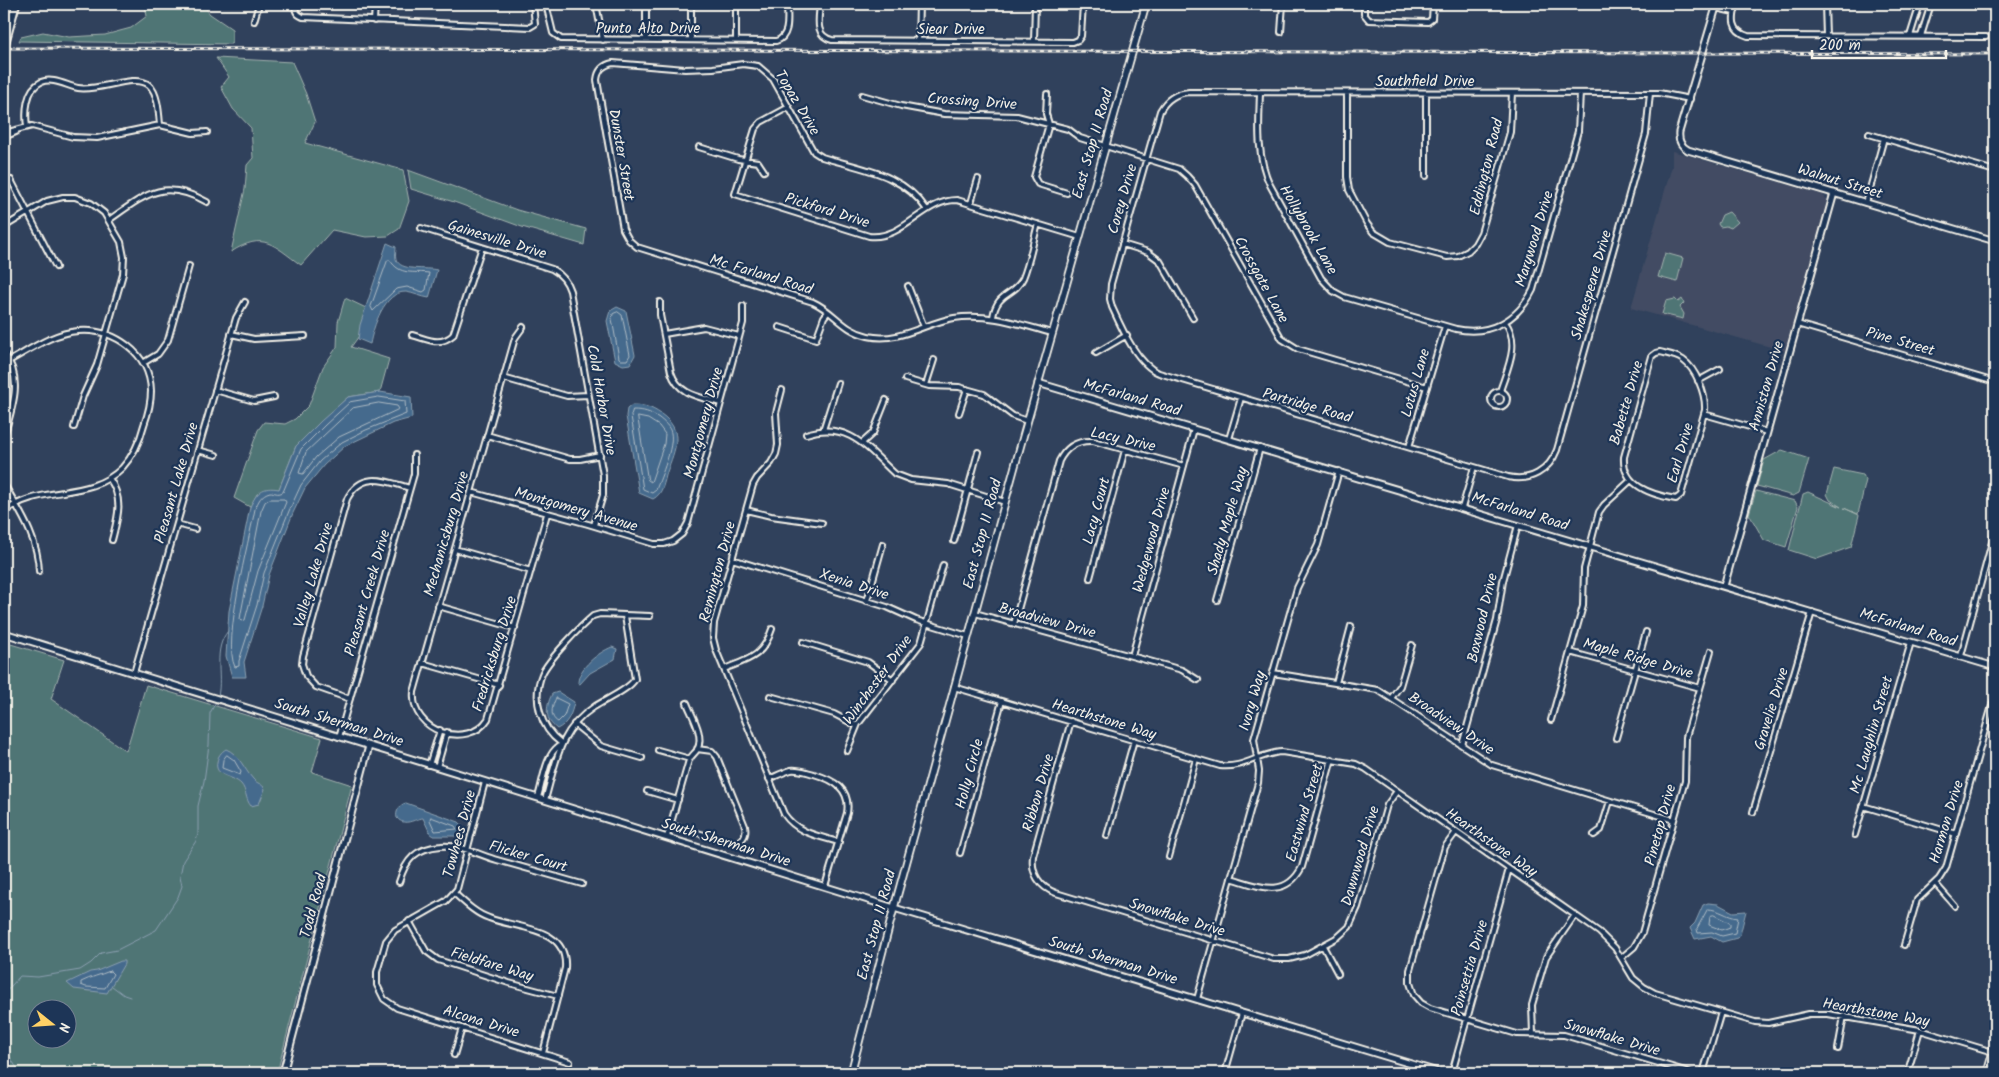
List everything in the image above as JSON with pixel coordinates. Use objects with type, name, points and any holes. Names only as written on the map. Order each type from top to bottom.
[{"type":"main road","points":[[4,47],[16,4]]},
{"type":"main road","name":"East Stop 11 Road","points":[[851,1073],[1027,420],[1146,4]]},
{"type":"main road","points":[[1987,1073],[1994,1048]]},
{"type":"street","points":[[254,21],[259,4]]},
{"type":"street","points":[[295,4],[295,11],[303,17],[530,27],[535,23],[533,4]]},
{"type":"street","points":[[374,21],[375,4]]},
{"type":"street","name":"Punto Alto Drive","points":[[546,4],[553,33],[560,39],[603,40],[776,40],[783,38],[786,32],[788,4]]},
{"type":"street","points":[[596,4],[603,40]]},
{"type":"street","points":[[691,4],[691,40]]},
{"type":"street","name":"Siear Drive","points":[[820,4],[818,26],[822,36],[832,40],[1073,42],[1080,38],[1082,4]]},
{"type":"street","points":[[918,41],[919,4]]},
{"type":"street","points":[[1034,41],[1036,4]]},
{"type":"street","points":[[1281,32],[1282,4]]},
{"type":"street","points":[[1364,4],[1366,18],[1370,20],[1431,21],[1433,4]]},
{"type":"street","points":[[1668,4],[1717,5],[1734,12]]},
{"type":"street","points":[[1737,4],[1734,12],[1734,25],[1745,36],[1986,37]]},
{"type":"street","points":[[1825,4],[1826,36]]},
{"type":"street","points":[[1910,36],[1920,4]]},
{"type":"street","points":[[1921,36],[1930,4]]},
{"type":"street","points":[[736,5],[736,40]]},
{"type":"street","points":[[1690,99],[1717,5]]},
{"type":"street","points":[[646,8],[646,40]]},
{"type":"street","points":[[4,17],[11,19]]},
{"type":"street","name":"Topaz Drive","points":[[601,69],[613,64],[685,69],[750,64],[759,67],[769,74],[816,154],[898,181],[913,192],[927,210]]},
{"type":"street","name":"Dunster Street","points":[[601,69],[596,80],[623,230],[632,243]]},
{"type":"street","points":[[27,126],[26,110],[31,92],[37,84],[52,81],[92,89],[135,80],[150,86],[154,92],[160,125]]},
{"type":"street","name":"Southfield Drive","points":[[1163,106],[1176,96],[1187,92],[1670,94],[1690,99]]},
{"type":"street","name":"Hollybrook Lane","points":[[1260,92],[1260,149],[1264,172],[1325,283],[1332,291],[1342,296],[1445,326]]},
{"type":"street","name":"Eddington Road","points":[[1347,93],[1347,180],[1351,196],[1369,228],[1386,241],[1443,257],[1458,256],[1468,251],[1481,234],[1509,136],[1512,119],[1512,93]]},
{"type":"street","points":[[1426,93],[1426,176]]},
{"type":"street","name":"Marywood Drive","points":[[1445,326],[1474,331],[1490,328],[1505,322],[1522,307],[1535,286],[1578,131],[1580,93]]},
{"type":"street","points":[[1047,94],[1046,114],[1049,124],[1034,180],[1038,184],[1066,193]]},
{"type":"street","name":"Shakespeare Drive","points":[[1538,474],[1551,463],[1558,450],[1646,134],[1650,94]]},
{"type":"street","name":"Crossing Drive","points":[[862,96],[938,113],[1012,115],[1070,130],[1080,138],[1105,147]]},
{"type":"street","name":"Walnut Street","points":[[1690,99],[1679,132],[1680,143],[1688,150],[1995,241]]},
{"type":"street","name":"Corey Drive","points":[[1110,299],[1111,284],[1163,106]]},
{"type":"street","points":[[746,160],[758,124],[789,108]]},
{"type":"street","points":[[4,133],[27,126],[69,136],[90,138],[111,136],[160,125],[193,133],[207,132]]},
{"type":"street","points":[[4,137],[27,126]]},
{"type":"street","points":[[1869,134],[1995,171]]},
{"type":"street","points":[[1866,203],[1884,138]]},
{"type":"street","points":[[700,147],[759,162],[764,171]]},
{"type":"street","name":"Crossgate Lane","points":[[1105,147],[1175,168],[1193,182],[1277,333],[1287,343],[1298,349],[1426,387]]},
{"type":"street","name":"Pickford Drive","points":[[746,160],[735,194],[874,236],[894,232],[938,203],[948,200],[961,200],[1080,237]]},
{"type":"street","points":[[971,203],[978,179]]},
{"type":"street","points":[[11,180],[56,267]]},
{"type":"street","points":[[110,220],[141,198],[161,191],[183,191],[207,202]]},
{"type":"street","name":"Anniston Drive","points":[[1724,586],[1834,193]]},
{"type":"street","points":[[4,226],[54,198],[69,197],[85,200],[98,208],[110,220],[121,242],[124,263],[123,274],[96,368],[83,396],[74,427]]},
{"type":"street","points":[[993,317],[997,302],[1017,287],[1023,277],[1038,224]]},
{"type":"street","name":"Gainesville Drive","points":[[421,228],[552,269],[564,279]]},
{"type":"street","name":"Mc Farland Road","points":[[632,243],[644,250],[813,302],[848,328],[874,337],[900,336],[924,326],[953,318],[972,316],[993,317],[1052,333]]},
{"type":"street","points":[[1122,244],[1148,252],[1160,260],[1193,318]]},
{"type":"street","points":[[412,335],[439,342],[446,341],[453,335],[482,247]]},
{"type":"street","points":[[143,364],[158,354],[168,340],[189,266]]},
{"type":"street","name":"Cold Harbor Drive","points":[[564,279],[570,291],[604,478],[604,491],[594,525]]},
{"type":"street","points":[[908,286],[924,326]]},
{"type":"street","name":"Partridge Road","points":[[1110,299],[1113,310],[1139,358],[1151,370],[1514,478],[1528,478],[1538,474]]},
{"type":"street","name":"Pleasant Lake Drive","points":[[134,674],[231,334],[236,318],[246,302]]},
{"type":"street","points":[[660,302],[671,375],[678,386],[689,394],[721,403]]},
{"type":"street","name":"Montgomery Drive","points":[[675,540],[682,534],[687,524],[744,319],[743,306]]},
{"type":"street","points":[[778,327],[816,338],[824,317],[828,312]]},
{"type":"street","points":[[1500,391],[1513,349],[1512,335],[1505,322]]},
{"type":"street","name":"Pine Street","points":[[1797,324],[1995,382]]},
{"type":"street","name":"Lotus Lane","points":[[1409,447],[1445,326]]},
{"type":"street","name":"Mechanicsburg Drive","points":[[447,732],[425,723],[415,709],[414,692],[503,378],[515,338],[523,327]]},
{"type":"street","points":[[664,334],[706,327],[739,336]]},
{"type":"street","points":[[4,512],[15,504],[37,496],[87,488],[109,478],[128,461],[141,436],[151,394],[149,377],[143,364],[129,346],[106,334],[84,331],[67,333],[51,338],[9,361]]},
{"type":"street","points":[[231,334],[254,339],[305,336]]},
{"type":"street","points":[[1096,353],[1127,336]]},
{"type":"street","name":"Babette Drive","points":[[1631,480],[1624,468],[1624,457],[1652,356],[1660,352],[1681,359],[1688,365],[1698,381]]},
{"type":"street","points":[[4,353],[14,375],[15,392],[4,436]]},
{"type":"street","points":[[926,385],[934,360]]},
{"type":"street","points":[[1720,369],[1698,381],[1705,396],[1704,414],[1767,432]]},
{"type":"street","points":[[503,378],[567,396],[588,395]]},
{"type":"street","points":[[905,379],[926,385],[959,387],[984,394],[1013,416],[1027,420]]},
{"type":"street","points":[[823,430],[838,383]]},
{"type":"street","name":"McFarland Road","points":[[1038,383],[1995,667]]},
{"type":"street","points":[[960,412],[967,389]]},
{"type":"street","points":[[215,390],[254,401],[274,397]]},
{"type":"street","name":"Remington Drive","points":[[782,390],[776,413],[777,452],[771,463],[753,485],[713,631],[715,646],[784,814],[792,824],[804,831],[838,842]]},
{"type":"street","points":[[1500,391],[1506,396],[1506,401],[1502,405],[1496,406],[1492,402],[1491,397],[1494,392],[1500,391]]},
{"type":"street","points":[[1229,439],[1241,398]]},
{"type":"street","points":[[862,443],[873,433],[886,400]]},
{"type":"street","name":"Earl Drive","points":[[1631,480],[1644,490],[1674,499],[1678,498],[1704,414]]},
{"type":"street","name":"Wedgewood Drive","points":[[1132,656],[1194,429]]},
{"type":"street","points":[[806,434],[823,430],[846,434],[862,443],[895,474],[903,478],[913,481],[940,482],[1005,502]]},
{"type":"street","points":[[487,435],[568,458],[577,459],[600,456]]},
{"type":"street","name":"Lacy Drive","points":[[1014,624],[1061,456],[1072,446],[1087,441],[1184,466]]},
{"type":"street","name":"Shady Maple Way","points":[[1217,600],[1260,448]]},
{"type":"street","points":[[198,450],[216,455]]},
{"type":"street","name":"Lacy Court","points":[[1090,578],[1125,450]]},
{"type":"street","points":[[954,541],[978,452]]},
{"type":"street","name":"Pleasant Creek Drive","points":[[339,737],[410,488],[415,468],[414,455]]},
{"type":"street","points":[[1462,508],[1474,467]]},
{"type":"street","name":"Ivory Way","points":[[1197,999],[1258,783],[1259,771],[1254,738],[1296,590],[1318,545],[1339,472]]},
{"type":"street","points":[[109,478],[117,491],[120,505],[112,540]]},
{"type":"street","name":"Valley Lake Drive","points":[[350,699],[317,688],[308,680],[304,670],[303,656],[347,499],[353,490],[362,483],[375,480],[410,488]]},
{"type":"street","points":[[1551,720],[1583,604],[1584,569],[1600,510],[1631,480]]},
{"type":"street","points":[[4,484],[35,543],[39,571]]},
{"type":"street","name":"Montgomery Avenue","points":[[471,492],[547,514],[594,525],[652,544],[664,544],[675,540]]},
{"type":"street","points":[[746,510],[771,516],[822,523]]},
{"type":"street","name":"Fredricksburg Drive","points":[[447,732],[467,734],[474,732],[484,725],[489,717],[547,514]]},
{"type":"street","points":[[177,524],[195,529]]},
{"type":"street","name":"Boxwood Drive","points":[[1462,745],[1497,620],[1503,581],[1518,525]]},
{"type":"street","points":[[1961,656],[1995,531]]},
{"type":"street","points":[[867,601],[882,544]]},
{"type":"street","points":[[455,549],[531,571]]},
{"type":"street","name":"Xenia Drive","points":[[732,559],[867,601],[968,636]]},
{"type":"street","name":"Winchester Drive","points":[[847,751],[857,726],[921,643],[943,566]]},
{"type":"street","points":[[438,606],[515,628]]},
{"type":"street","name":"Gravelie Drive","points":[[1752,812],[1812,612]]},
{"type":"street","name":"Broadview Drive","points":[[975,613],[1185,671],[1198,680]]},
{"type":"street","points":[[560,745],[547,729],[540,714],[538,689],[542,674],[548,664],[593,616],[600,614],[650,616]]},
{"type":"street","points":[[546,800],[560,745],[574,724],[592,708],[628,686],[635,679],[625,616]]},
{"type":"street","points":[[1336,683],[1351,626]]},
{"type":"street","points":[[724,669],[759,653],[766,645],[772,629]]},
{"type":"street","points":[[1616,738],[1646,632]]},
{"type":"street","name":"South Sherman Drive","points":[[4,633],[894,908],[1441,1073]]},
{"type":"street","points":[[803,642],[868,662],[893,680]]},
{"type":"street","name":"Mc Laughlin Street","points":[[1855,836],[1911,642]]},
{"type":"street","points":[[1392,697],[1400,686],[1412,646]]},
{"type":"street","name":"Pinetop Drive","points":[[1621,958],[1634,947],[1642,935],[1684,781],[1686,739],[1711,651]]},
{"type":"street","name":"Maple Ridge Drive","points":[[1570,652],[1700,688]]},
{"type":"street","points":[[422,663],[499,685]]},
{"type":"street","name":"Broadview Drive","points":[[1273,673],[1374,688],[1392,697],[1485,761],[1498,767],[1674,820]]},
{"type":"street","name":"Hearthstone Way","points":[[954,687],[1228,767],[1239,765],[1270,753],[1282,752],[1350,762],[1362,767],[1607,938],[1634,979],[1648,990],[1761,1023],[1813,1014],[1844,1016],[1920,1030],[1994,1048]]},
{"type":"street","points":[[770,696],[834,714],[857,726]]},
{"type":"street","name":"Harmon Drive","points":[[1904,945],[1917,900],[1935,883],[1946,868],[1995,696]]},
{"type":"street","name":"Holly Circle","points":[[960,854],[1002,701]]},
{"type":"street","points":[[667,837],[690,759],[697,749],[698,730],[687,703]]},
{"type":"street","name":"Ribbon Drive","points":[[1034,870],[1034,856],[1071,722]]},
{"type":"street","points":[[574,724],[601,746],[642,758]]},
{"type":"street","points":[[429,765],[440,730]]},
{"type":"street","points":[[437,767],[447,732]]},
{"type":"street","points":[[1107,836],[1134,740]]},
{"type":"street","points":[[538,797],[553,750],[560,745]]},
{"type":"street","name":"Todd Road","points":[[283,1073],[369,746]]},
{"type":"street","points":[[671,825],[730,843],[736,843],[744,838],[746,826],[717,757],[712,751],[697,749]]},
{"type":"street","points":[[658,750],[690,759]]},
{"type":"street","points":[[1169,856],[1196,759]]},
{"type":"street","name":"Eastwind Street","points":[[1231,878],[1274,889],[1287,885],[1299,873],[1332,759]]},
{"type":"street","points":[[769,778],[787,771],[798,770],[828,778],[841,787],[848,802],[847,813],[825,886]]},
{"type":"street","name":"Towhees Drive","points":[[386,1001],[379,992],[377,981],[384,945],[393,931],[446,901],[454,894],[458,887],[468,851],[485,782]]},
{"type":"street","points":[[647,791],[678,800]]},
{"type":"street","name":"Dawnwood Drive","points":[[1322,946],[1342,933],[1355,916],[1387,805],[1397,791]]},
{"type":"street","points":[[1594,836],[1601,830],[1610,801]]},
{"type":"street","points":[[1864,806],[1956,834]]},
{"type":"street","points":[[1437,825],[1439,820]]},
{"type":"street","name":"Snowflake Drive","points":[[1456,832],[1445,847],[1410,970],[1410,983],[1414,995],[1428,1008],[1514,1034],[1564,1034],[1692,1073]]},
{"type":"street","name":"Flicker Court","points":[[399,882],[406,864],[418,852],[443,846],[468,851],[582,884]]},
{"type":"street","name":"Poinsettia Drive","points":[[1452,1073],[1509,869]]},
{"type":"street","name":"Snowflake Drive","points":[[1034,870],[1042,885],[1054,892],[1270,958],[1282,960],[1301,957],[1322,946]]},
{"type":"street","points":[[1935,883],[1955,906]]},
{"type":"street","points":[[454,894],[487,918],[550,936],[559,944],[564,952],[565,968],[543,1053]]},
{"type":"street","points":[[1533,1034],[1532,1005],[1546,957],[1575,914]]},
{"type":"street","name":"Fieldfare Way","points":[[409,921],[426,951],[438,960],[509,983],[558,996]]},
{"type":"street","points":[[1322,946],[1338,974]]},
{"type":"street","name":"Alcona Drive","points":[[386,1001],[397,1008],[570,1062]]},
{"type":"street","points":[[1704,1073],[1720,1012]]},
{"type":"street","points":[[1224,1073],[1242,1013]]},
{"type":"street","points":[[1838,1049],[1844,1016]]},
{"type":"street","points":[[454,1056],[462,1028]]},
{"type":"street","points":[[1908,1071],[1920,1030]]},
{"type":"street","points":[[1416,1073],[1418,1066]]},
{"type":"shaded area","points":[[1672,151],[1823,195],[1827,200],[1785,351],[1631,308],[1672,166]]},
{"type":"green space","points":[[142,4],[202,4],[210,14],[232,29],[232,44],[19,41],[21,37],[43,32],[69,37],[105,35],[131,28],[147,16],[145,6]]},
{"type":"green space","points":[[216,58],[292,62],[306,94],[315,122],[305,143],[403,170],[409,201],[399,229],[388,236],[366,237],[332,230],[301,265],[268,243],[252,242],[231,252],[245,189],[247,165],[253,158],[251,128],[233,109],[221,87],[229,77]]},
{"type":"green space","points":[[408,170],[517,210],[586,229],[584,245],[522,227],[454,202],[411,189]]},
{"type":"green space","points":[[1729,212],[1738,222],[1731,228],[1726,226],[1720,227],[1718,224],[1722,215]]},
{"type":"green space","points":[[1665,253],[1683,258],[1677,282],[1658,277]]},
{"type":"green space","points":[[345,298],[366,308],[359,336],[351,347],[389,359],[380,392],[348,397],[296,446],[279,489],[257,494],[250,507],[234,498],[258,430],[264,422],[285,424],[295,419],[309,405],[323,367],[337,347],[338,322]]},
{"type":"green space","points":[[1675,299],[1678,302],[1682,299],[1684,303],[1680,307],[1684,314],[1683,319],[1662,314],[1666,301]]},
{"type":"green space","points":[[1782,450],[1809,459],[1799,493],[1793,496],[1757,486],[1764,460]]},
{"type":"green space","points":[[1834,469],[1863,475],[1866,480],[1858,514],[1844,508],[1859,515],[1851,547],[1817,559],[1789,550],[1803,494],[1808,492],[1841,507],[1830,500],[1827,494]]},
{"type":"green space","points":[[1756,491],[1795,501],[1798,507],[1786,547],[1764,540],[1749,514]]},
{"type":"green space","points":[[4,642],[64,660],[51,699],[126,751],[146,685],[322,738],[312,772],[352,785],[277,1073],[4,1073]]},
{"type":"water","points":[[387,243],[396,247],[396,259],[403,266],[437,270],[429,298],[406,292],[398,293],[392,297],[377,320],[370,344],[358,339],[360,325]]},
{"type":"water","points":[[617,307],[626,311],[635,355],[630,364],[623,365],[615,361],[607,321],[610,311]]},
{"type":"water","points":[[380,392],[411,397],[412,418],[393,423],[345,446],[324,465],[305,488],[293,513],[269,575],[262,606],[244,662],[246,677],[232,677],[226,656],[229,611],[250,507],[258,494],[264,489],[279,489],[296,446],[348,397]]},
{"type":"water","points":[[632,405],[647,407],[661,414],[668,420],[676,434],[675,448],[663,487],[653,499],[639,493],[626,416],[627,409]]},
{"type":"water","points":[[612,647],[617,649],[615,659],[590,673],[580,684],[578,683],[585,666]]},
{"type":"water","points":[[558,692],[574,702],[569,718],[557,729],[548,718],[547,709],[552,694]]},
{"type":"water","points":[[226,749],[234,754],[253,779],[265,789],[259,804],[251,806],[241,784],[218,771],[218,758]]},
{"type":"water","points":[[406,803],[459,822],[463,826],[463,832],[458,836],[434,836],[430,833],[423,818],[406,822],[400,821],[397,818],[397,811]]},
{"type":"water","points":[[1708,903],[1718,904],[1733,912],[1746,911],[1740,935],[1737,938],[1722,942],[1711,936],[1695,939],[1690,928],[1695,923],[1703,905]]},
{"type":"water","points":[[124,961],[124,964],[107,993],[74,989],[67,983],[90,972]]},
{"type":"waterway","points":[[218,696],[220,646],[228,631]]},
{"type":"waterway","points":[[4,994],[20,976],[38,977],[80,970],[101,953],[117,950],[156,930],[178,897],[182,886],[180,876],[183,861],[196,841],[198,834],[198,806],[209,745],[210,713],[217,700]]},
{"type":"waterway","points":[[112,986],[130,997]]},
{"type":"waterway","points":[[4,1048],[20,1073]]},
{"type":"railway","points":[[4,48],[1995,54]]}]
